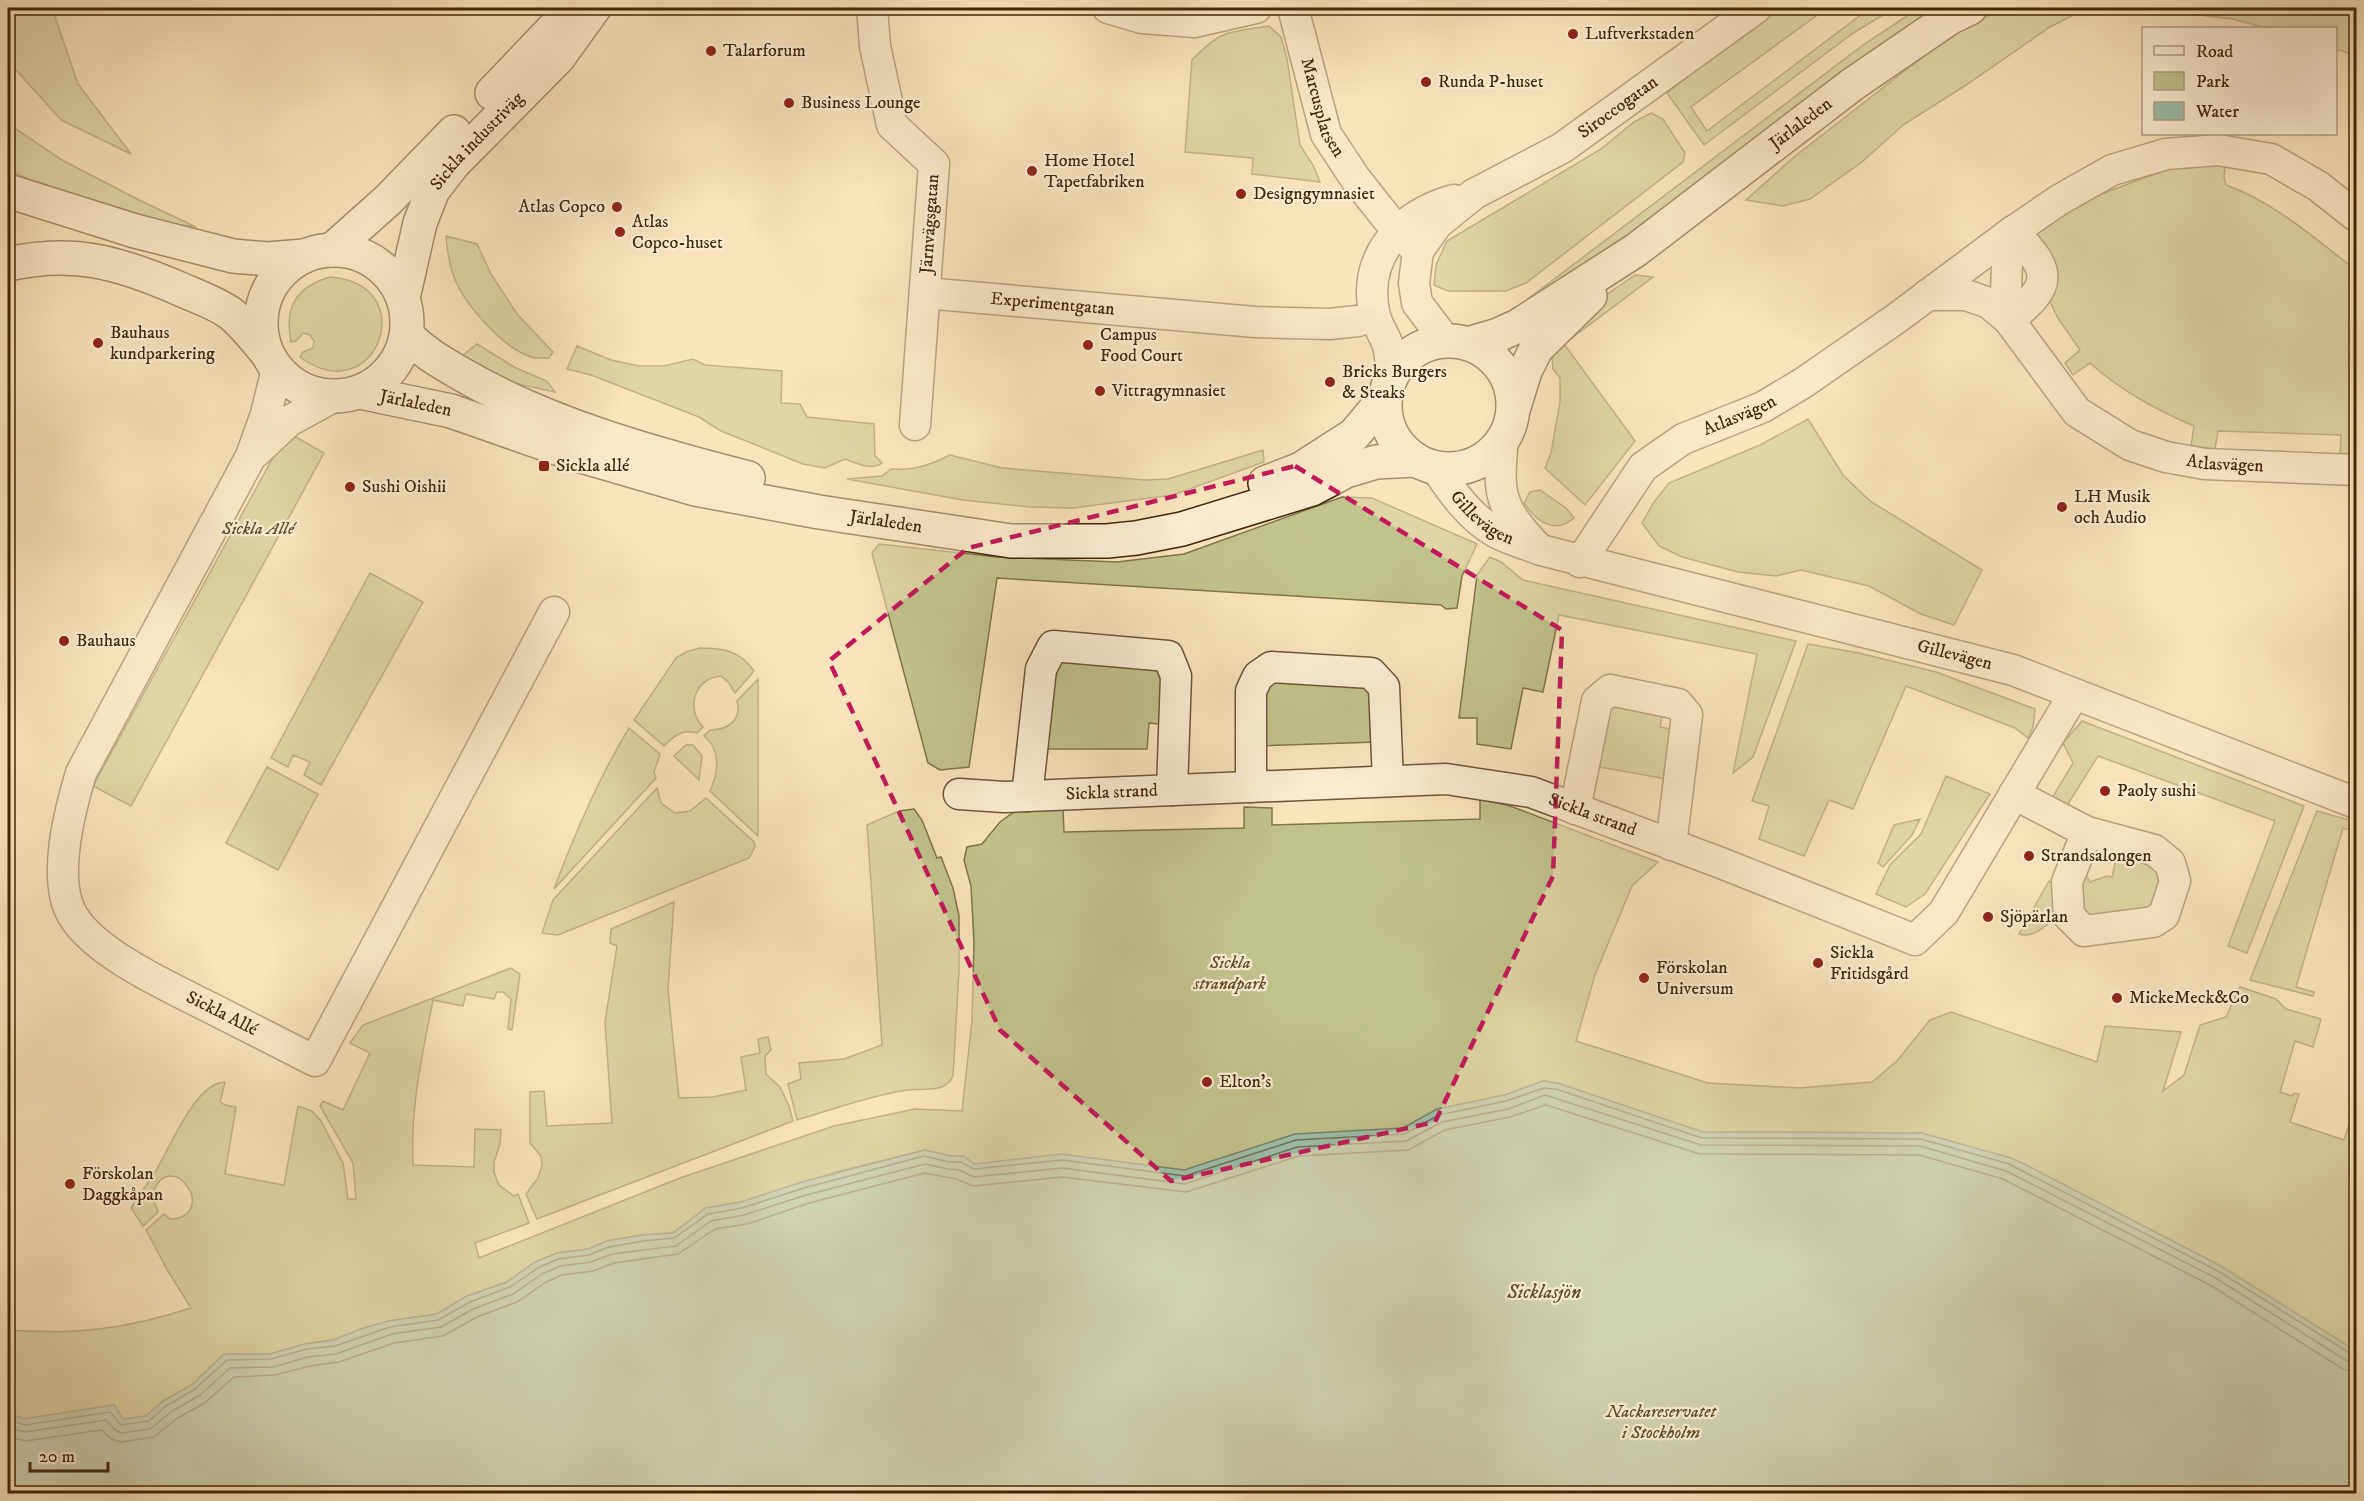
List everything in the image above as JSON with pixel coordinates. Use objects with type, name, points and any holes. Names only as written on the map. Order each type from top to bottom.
[{"type":"main road","name":"Sickla industriväg","points":[[318,253],[396,192],[555,27],[570,8]]},
{"type":"main road","name":"Sickla industriväg","points":[[403,298],[420,223],[433,190],[454,163],[558,58],[594,8]]},
{"type":"main road","name":"Järlaleden","points":[[1458,341],[1498,335],[1518,326],[1636,250],[1852,84],[1951,17],[1970,8]]},
{"type":"main road","points":[[8,191],[135,231],[233,256],[268,259],[348,251],[368,258],[391,277],[403,298],[407,317],[407,335],[400,355],[390,371],[377,382],[346,394],[311,393],[297,386],[273,363],[248,330],[227,311],[135,270],[112,263],[72,258],[40,258],[8,264]]},
{"type":"main road","name":"Järlaleden","points":[[1514,407],[1525,371],[1536,349],[1636,250]]},
{"type":"main road","points":[[273,363],[263,341],[261,327],[266,298],[281,273],[318,253]]},
{"type":"main road","name":"Järlaleden","points":[[407,335],[424,352],[495,393],[633,446],[777,486],[850,501],[998,525],[1070,530],[1122,525],[1172,514],[1236,495],[1301,469],[1354,435],[1388,386]]},
{"type":"main road","points":[[1458,341],[1494,358],[1509,380],[1514,407],[1511,424],[1503,440],[1491,454],[1474,464],[1456,469],[1426,464],[1398,445],[1387,423],[1388,386],[1405,356],[1424,345],[1458,341]]},
{"type":"main road","name":"Järlaleden","points":[[346,394],[451,411],[574,454],[695,489],[819,512],[1011,541],[1077,542],[1148,536],[1182,529],[1312,489],[1356,468],[1376,462],[1426,464]]},
{"type":"street","name":"Järnvägsgatan","points":[[872,8],[875,46],[892,125],[934,164],[915,425]]},
{"type":"street","points":[[1108,8],[1142,18],[1195,22],[1256,8]]},
{"type":"street","name":"Marcusplatsen","points":[[1293,8],[1326,134],[1355,178],[1407,241]]},
{"type":"street","name":"Siroccogatan","points":[[1388,386],[1388,347],[1375,317],[1372,282],[1380,254],[1407,241],[1433,206],[1474,194],[1562,148],[1756,8]]},
{"type":"street","name":"Atlasvägen","points":[[1580,562],[1643,467],[1683,439],[1763,406],[1803,383],[1939,287],[2010,233],[2059,200],[2112,170],[2166,154],[2218,150],[2271,159],[2318,186],[2356,216]]},
{"type":"street","points":[[2009,320],[2006,292],[2010,233]]},
{"type":"street","points":[[1407,241],[1418,303],[1458,341]]},
{"type":"street","name":"Atlasvägen","points":[[1939,287],[1989,303],[2009,320],[2077,412],[2130,446],[2166,457],[2205,464],[2356,470]]},
{"type":"street","name":"Experimentgatan","points":[[925,293],[1255,322],[1329,324],[1358,321]]},
{"type":"street","name":"Sickla Allé","points":[[273,363],[266,414],[251,456],[81,773],[68,815],[63,865],[64,886],[72,915],[86,933],[134,969],[315,1061],[554,612]]},
{"type":"street","name":"Sickla Allé","points":[[251,456],[289,421],[346,394]]},
{"type":"street","name":"Gillevägen","points":[[1503,440],[1500,470],[1502,497],[1518,526],[1540,550]]},
{"type":"street","name":"Gillevägen","points":[[1426,464],[1469,511],[1495,532],[1540,550],[2013,670],[2356,802]]},
{"type":"street","points":[[1027,796],[1041,669],[1053,646],[1168,656],[1176,676],[1172,790]]},
{"type":"street","points":[[1251,787],[1251,691],[1258,676],[1271,667],[1371,673],[1384,687],[1388,781]]},
{"type":"street","points":[[1575,809],[1597,701],[1610,690],[1678,704],[1687,715],[1671,845]]},
{"type":"street","name":"Sickla strand","points":[[959,794],[1027,796],[1446,779],[1531,792],[1915,940],[1944,912],[2074,694]]},
{"type":"street","points":[[2014,794],[2087,832]]},
{"type":"highlighted area","points":[[1295,466],[1562,630],[1553,876],[1435,1122],[1171,1181],[1000,1030],[829,661],[968,548]]},
{"type":"green space","points":[[8,8],[52,8],[78,84],[131,154],[61,120],[8,61]]},
{"type":"green space","points":[[1778,8],[1827,8],[1691,107],[1707,131],[1870,8],[1895,8],[1853,33],[1704,145],[1667,93],[1728,44]]},
{"type":"green space","points":[[1919,8],[1938,8],[1921,17],[1866,57],[1525,311],[1528,299],[1863,45]]},
{"type":"green space","points":[[2012,8],[2131,8],[2085,9],[2050,27],[1903,125],[1862,162],[1810,199],[1783,206],[1746,200],[1794,157],[1965,24]]},
{"type":"green space","points":[[2139,8],[2356,8],[2356,56],[2337,49],[2337,27],[2262,27],[2233,19]]},
{"type":"green space","points":[[1269,26],[1281,37],[1287,59],[1300,145],[1313,165],[1320,182],[1252,174],[1253,158],[1185,152],[1192,60],[1219,37],[1244,29]]},
{"type":"green space","points":[[1651,113],[1663,119],[1685,153],[1683,162],[1526,283],[1506,291],[1448,291],[1434,285],[1436,265],[1447,241],[1601,149],[1634,122]]},
{"type":"green space","points":[[8,120],[12,126],[62,160],[196,227],[171,224],[34,182],[8,169]]},
{"type":"green space","points":[[2225,166],[2226,185],[2278,212],[2356,270],[2356,453],[2340,454],[2341,435],[2218,431],[2215,449],[2191,446],[2194,426],[2139,399],[2090,363],[2073,375],[2065,363],[2080,350],[2058,318],[2049,300],[2054,280],[2054,264],[2047,249],[2035,233],[2073,205],[2175,168]]},
{"type":"green space","points":[[446,236],[477,244],[491,274],[517,314],[553,352],[549,358],[535,358],[512,347],[476,313],[454,277]]},
{"type":"green space","points":[[1635,275],[1653,277],[1564,344],[1635,441],[1585,505],[1545,468],[1551,453],[1560,402],[1560,378],[1553,369],[1551,348],[1587,308]]},
{"type":"green space","points":[[330,277],[359,285],[376,300],[382,320],[379,341],[368,358],[350,369],[327,370],[300,357],[303,352],[313,348],[314,341],[310,335],[303,333],[296,341],[291,342],[289,318],[295,300],[309,286]]},
{"type":"green space","points":[[477,344],[516,368],[547,381],[555,392],[505,381],[462,356]]},
{"type":"green space","points":[[577,346],[611,360],[639,366],[664,366],[693,359],[705,365],[782,371],[781,403],[800,404],[807,417],[874,424],[875,456],[882,463],[869,466],[845,459],[825,468],[803,464],[721,431],[699,417],[591,375],[567,369]]},
{"type":"green space","points":[[1808,419],[1843,475],[1870,501],[1982,570],[1954,625],[1921,614],[1869,586],[1801,570],[1776,576],[1738,572],[1682,557],[1659,546],[1642,523],[1654,502],[1669,483],[1760,445]]},
{"type":"green space","name":"Sickla Allé","points":[[287,432],[324,453],[131,806],[93,786]]},
{"type":"green space","points":[[1263,450],[1264,462],[1173,495],[1073,508],[1030,507],[963,500],[847,479],[882,476],[891,469],[922,467],[950,455],[1002,468],[1145,480],[1168,479]]},
{"type":"green space","points":[[1540,490],[1566,508],[1574,518],[1559,525],[1546,524],[1540,520],[1524,503],[1530,492]]},
{"type":"green space","points":[[1342,497],[1372,498],[1477,544],[1462,576],[1457,608],[1446,609],[1441,605],[997,578],[969,767],[940,770],[928,763],[872,553],[879,544],[997,557],[1117,562],[1184,554]]},
{"type":"green space","points":[[1490,557],[1501,562],[1523,580],[1796,641],[1753,757],[1733,773],[1757,654],[1559,615],[1543,692],[1523,688],[1511,749],[1477,744],[1477,718],[1459,718],[1477,575]]},
{"type":"green space","points":[[370,573],[423,602],[321,785],[304,775],[310,762],[293,755],[288,767],[271,758]]},
{"type":"green space","points":[[1808,644],[1859,653],[1936,672],[2035,709],[2033,727],[2028,738],[2015,728],[1906,686],[1853,809],[1829,800],[1804,856],[1759,839],[1769,806],[1752,801]]},
{"type":"green space","points":[[700,648],[731,652],[743,659],[754,671],[735,693],[721,676],[705,682],[699,688],[694,703],[698,719],[703,727],[697,733],[679,734],[664,746],[634,720],[676,658]]},
{"type":"green space","points":[[1071,657],[1142,660],[1164,672],[1168,725],[1149,723],[1147,749],[1041,749],[1048,687],[1058,665]]},
{"type":"green space","points":[[1274,676],[1363,678],[1375,689],[1377,742],[1257,746],[1260,689]]},
{"type":"green space","points":[[758,679],[758,836],[710,791],[717,762],[714,748],[704,736],[710,730],[717,730],[732,723],[737,714],[737,701]]},
{"type":"green space","points":[[1606,700],[1663,711],[1660,727],[1676,730],[1666,779],[1594,766]]},
{"type":"green space","points":[[2082,721],[2304,806],[2247,953],[2228,946],[2275,821],[2098,756],[2063,812],[2048,805],[2073,763],[2063,743]]},
{"type":"green space","points":[[629,728],[660,754],[654,772],[656,778],[554,889],[588,807]]},
{"type":"green space","points":[[686,745],[693,745],[702,756],[699,780],[674,756]]},
{"type":"green space","points":[[267,767],[318,794],[278,870],[226,843]]},
{"type":"green space","points":[[1946,776],[1990,794],[1925,894],[1906,907],[1876,894],[1890,865],[1921,834]]},
{"type":"green space","points":[[657,788],[661,803],[675,813],[690,811],[706,798],[754,842],[755,847],[749,858],[558,935],[542,933],[553,900]]},
{"type":"green space","name":"Sickla strandpark","points":[[1480,799],[1510,806],[1658,862],[1632,886],[1595,975],[1576,1041],[1708,1083],[1800,1088],[1872,1082],[1897,1061],[1930,1020],[1951,1012],[2097,1062],[2105,1026],[2181,1032],[2163,1091],[2184,1075],[2200,1025],[2226,1017],[2240,987],[2276,999],[2286,1009],[2321,1019],[2313,1047],[2295,1041],[2280,1092],[2292,1096],[2294,1093],[2299,1094],[2290,1122],[2344,1140],[2354,1109],[2356,1110],[2356,1354],[1922,1133],[1733,1132],[974,1195],[964,1156],[950,1156],[925,1150],[837,1172],[741,1202],[706,1208],[673,1233],[607,1241],[588,1249],[557,1253],[507,1282],[467,1296],[437,1314],[389,1321],[333,1340],[305,1344],[270,1354],[224,1354],[192,1385],[163,1401],[146,1416],[123,1420],[114,1405],[24,1419],[8,1413],[8,1330],[56,1332],[101,1329],[145,1321],[191,1308],[146,1230],[164,1214],[170,1219],[185,1215],[192,1206],[192,1196],[187,1186],[179,1178],[169,1176],[160,1181],[152,1196],[158,1212],[143,1226],[131,1208],[157,1169],[185,1117],[204,1092],[214,1085],[225,1082],[220,1102],[236,1107],[225,1174],[284,1185],[298,1106],[312,1111],[321,1121],[343,1163],[348,1199],[356,1199],[353,1163],[320,1106],[323,1101],[343,1110],[370,1053],[350,1043],[363,1025],[511,968],[520,974],[512,1030],[508,1029],[511,999],[503,992],[497,992],[494,999],[466,994],[463,1006],[433,1000],[415,1103],[413,1165],[474,1167],[475,1129],[501,1130],[494,1172],[499,1185],[514,1196],[518,1194],[529,1223],[475,1243],[479,1258],[680,1178],[834,1126],[915,1109],[962,1111],[972,1021],[974,943],[971,886],[964,860],[967,847],[982,844],[1000,822],[1018,809],[1063,808],[1064,832],[1244,828],[1244,807],[1272,808],[1272,825],[1480,819]],"holes":[[[1543,1081],[1557,1083],[1669,1121],[1437,1109],[1505,1095]]]},
{"type":"green space","points":[[914,809],[922,820],[937,858],[941,857],[953,888],[959,916],[959,971],[953,1076],[945,1086],[939,1088],[880,1095],[797,1120],[788,1084],[801,1079],[799,1063],[844,1059],[882,1045],[867,825],[899,811]]},
{"type":"green space","points":[[2317,811],[2356,822],[2356,832],[2343,828],[2296,987],[2314,992],[2313,996],[2250,980]]},
{"type":"green space","points":[[1920,819],[1912,835],[1883,867],[1878,863],[1894,825]]},
{"type":"green space","points":[[2117,855],[2156,861],[2165,878],[2156,908],[2087,923],[2077,903],[2084,876],[2086,875],[2090,882],[2107,876],[2112,877]]},
{"type":"green space","points":[[2049,881],[2061,887],[2059,908],[2053,919],[2037,932],[2019,934]]},
{"type":"green space","points":[[674,902],[668,990],[679,1098],[713,1097],[746,1090],[741,1057],[760,1053],[758,1039],[768,1037],[771,1050],[765,1056],[766,1074],[780,1087],[793,1121],[537,1219],[526,1194],[538,1178],[542,1166],[541,1156],[530,1143],[530,1092],[544,1091],[547,1126],[612,1123],[605,1022],[617,946],[610,943],[611,929]]},
{"type":"water","name":"Sicklasjön","points":[[1543,1081],[1557,1083],[1703,1132],[1922,1133],[2011,1158],[2024,1164],[2221,1266],[2356,1351],[2356,1493],[8,1493],[8,1413],[24,1419],[114,1405],[123,1419],[146,1416],[163,1401],[192,1385],[224,1354],[270,1354],[305,1344],[333,1340],[389,1321],[437,1314],[467,1296],[507,1282],[535,1262],[557,1253],[588,1249],[607,1241],[673,1233],[706,1208],[741,1202],[802,1182],[925,1150],[950,1156],[964,1156],[974,1164],[1062,1154],[1184,1170],[1295,1134],[1403,1128],[1437,1109],[1505,1095]]},
{"type":"tunnel","points":[[8,14],[12,8]]},
{"type":"place","name":"Luftverkstaden","points":[[1573,34]]},
{"type":"place","name":"Talarforum","points":[[711,51]]},
{"type":"place","name":"Runda P-huset","points":[[1426,82]]},
{"type":"place","name":"Business Lounge","points":[[789,103]]},
{"type":"place","name":"Home Hotel Tapetfabriken","points":[[1032,171]]},
{"type":"place","name":"Designgymnasiet","points":[[1241,194]]},
{"type":"place","name":"Atlas Copco","points":[[617,207]]},
{"type":"place","name":"Atlas Copco-huset","points":[[620,232]]},
{"type":"place","name":"Bauhaus kundparkering","points":[[98,343]]},
{"type":"place","name":"Campus Food Court","points":[[1088,345]]},
{"type":"place","name":"Bricks Burgers & Steaks","points":[[1330,382]]},
{"type":"place","name":"Vittragymnasiet","points":[[1100,391]]},
{"type":"place","name":"Sickla allé","points":[[544,466]]},
{"type":"place","name":"Sushi Oishii","points":[[350,487]]},
{"type":"place","name":"LH Musik och Audio","points":[[2062,507]]},
{"type":"place","name":"Bauhaus","points":[[64,641]]},
{"type":"place","name":"Paoly sushi","points":[[2105,791]]},
{"type":"place","name":"Strandsalongen","points":[[2029,856]]},
{"type":"place","name":"Sjöpärlan","points":[[1988,917]]},
{"type":"place","name":"Sickla Fritidsgård","points":[[1818,963]]},
{"type":"place","name":"Förskolan Universum","points":[[1644,978]]},
{"type":"place","name":"MickeMeck&Co","points":[[2117,998]]},
{"type":"place","name":"Elton's","points":[[1207,1082]]},
{"type":"place","name":"Förskolan Daggkåpan","points":[[70,1184]]},
{"type":"park label","name":"Nackareservatet i Stockholm","points":[[1661,1422]]}]
